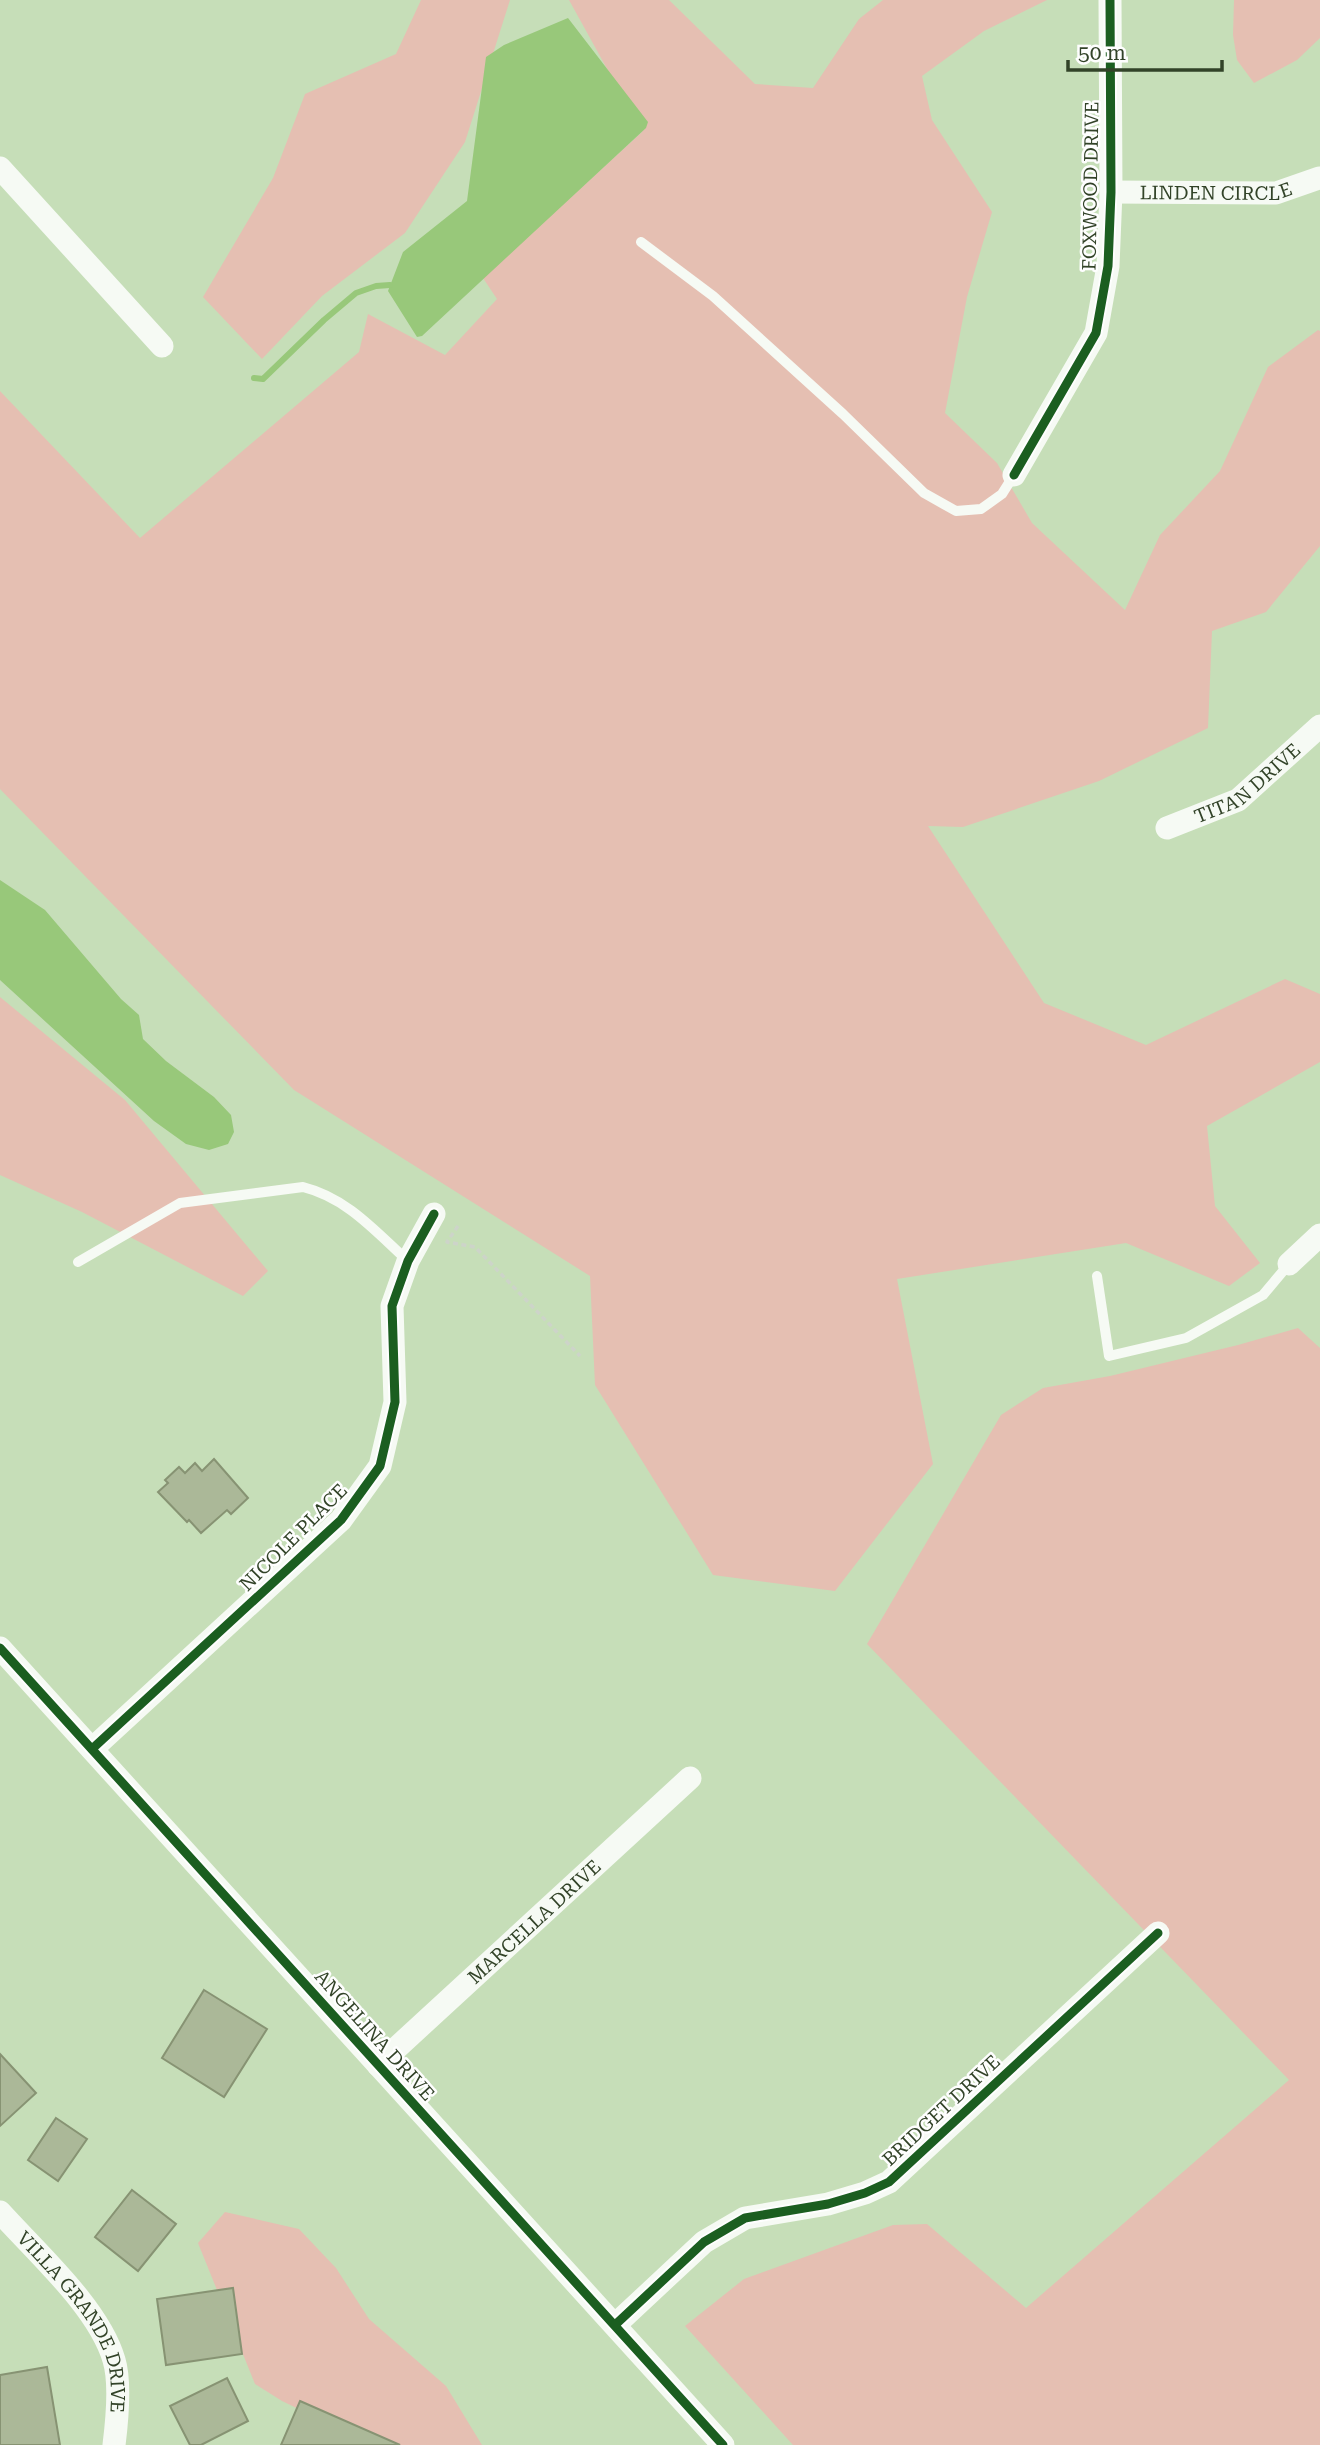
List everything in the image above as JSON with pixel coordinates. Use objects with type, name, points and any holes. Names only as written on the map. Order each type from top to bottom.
[{"type":"street","name":"FOXWOOD DRIVE","points":[[1014,475],[1097,332],[1108,266],[1111,192],[1110,0]]},
{"type":"street","points":[[0,168],[162,346]]},
{"type":"street","name":"LINDEN CIRCLE","points":[[1111,192],[1276,192],[1318,178]]},
{"type":"street","name":"TITAN DRIVE","points":[[1167,828],[1238,800],[1320,726]]},
{"type":"street","name":"NICOLE PLACE","points":[[92,1749],[341,1520],[380,1466],[396,1402],[392,1306],[408,1261],[434,1214]]},
{"type":"street","points":[[1289,1264],[1320,1235]]},
{"type":"street","name":"ANGELINA DRIVE","points":[[0,1648],[723,2445]]},
{"type":"street","name":"MARCELLA DRIVE","points":[[378,2064],[690,1778]]},
{"type":"street","name":"BRIDGET DRIVE","points":[[615,2325],[704,2242],[745,2218],[828,2204],[865,2193],[889,2182],[1158,1933]]},
{"type":"street","name":"VILLA GRANDE DRIVE","points":[[0,2212],[90,2311],[114,2360],[118,2412],[114,2445]]},
{"type":"lane","points":[[641,242],[713,296],[843,414],[924,493],[956,511],[981,509],[1002,494],[1014,475]]},
{"type":"lane","points":[[78,1262],[180,1203],[303,1187],[323,1191],[342,1202],[408,1261]]},
{"type":"lane","points":[[1097,1276],[1109,1356],[1186,1338],[1263,1295],[1289,1264]]},
{"type":"path","points":[[457,1226],[447,1242],[475,1247],[580,1356]]},
{"type":"shaded area","points":[[421,0],[510,0],[465,142],[405,233],[322,296],[262,359],[203,297],[273,178],[305,94],[396,54]]},
{"type":"shaded area","points":[[569,0],[669,0],[755,84],[813,88],[859,19],[883,0],[1047,0],[984,31],[922,76],[932,120],[992,212],[967,297],[945,413],[997,463],[1032,523],[1125,610],[1160,535],[1220,471],[1268,367],[1320,331],[1320,546],[1266,612],[1212,631],[1208,728],[1099,781],[963,827],[928,826],[1044,1003],[1146,1045],[1285,979],[1320,994],[1320,1062],[1207,1126],[1215,1206],[1260,1263],[1229,1286],[1126,1243],[897,1279],[933,1464],[835,1591],[713,1575],[595,1385],[590,1276],[294,1090],[0,789],[0,391],[140,538],[359,352],[368,314],[445,355],[497,299],[483,278],[642,132]]},
{"type":"shaded area","points":[[1234,0],[1320,0],[1320,38],[1297,60],[1254,83],[1237,60],[1233,35]]},
{"type":"shaded area","points":[[568,18],[648,122],[646,128],[422,336],[417,337],[388,291],[403,252],[467,201],[486,57],[504,45]]},
{"type":"shaded area","points":[[0,880],[45,910],[121,999],[139,1015],[143,1039],[166,1061],[214,1097],[231,1115],[234,1132],[228,1144],[209,1150],[186,1144],[154,1121],[0,980]]},
{"type":"shaded area","points":[[0,997],[125,1100],[268,1271],[243,1296],[82,1212],[0,1175]]},
{"type":"shaded area","points":[[1298,1328],[1320,1348],[1320,2445],[793,2445],[685,2326],[744,2279],[893,2225],[927,2224],[1026,2308],[1289,2080],[867,1644],[1001,1415],[1043,1388],[1110,1376]]},
{"type":"shaded area","points":[[225,2212],[299,2229],[336,2268],[369,2319],[446,2386],[482,2445],[373,2445],[282,2401],[255,2384],[198,2243]]},
{"type":"building","points":[[214,1459],[248,1498],[231,1514],[227,1510],[201,1533],[158,1492],[168,1483],[165,1480],[179,1467],[185,1473],[195,1463],[202,1471]]},
{"type":"building","points":[[204,1990],[267,2029],[224,2097],[162,2058]]},
{"type":"building","points":[[0,2054],[36,2093],[0,2126]]},
{"type":"building","points":[[56,2118],[87,2139],[58,2181],[28,2160]]},
{"type":"building","points":[[132,2190],[176,2224],[138,2271],[95,2237]]},
{"type":"building","points":[[233,2288],[242,2354],[166,2365],[157,2299]]},
{"type":"building","points":[[47,2367],[60,2445],[0,2445],[0,2375]]},
{"type":"building","points":[[227,2378],[248,2421],[201,2445],[190,2445],[170,2406]]},
{"type":"building","points":[[300,2401],[400,2445],[281,2445]]},
{"type":"waterway","points":[[254,378],[263,379],[356,293],[376,286],[390,285]]},
{"type":"cycle path","points":[[1014,475],[1096,333],[1108,266],[1111,192],[1110,0]]},
{"type":"cycle path","points":[[92,1749],[341,1520],[380,1466],[395,1402],[392,1306],[408,1261],[434,1214]]},
{"type":"cycle path","points":[[0,1648],[723,2445]]},
{"type":"cycle path","points":[[615,2325],[704,2242],[745,2218],[828,2204],[865,2193],[889,2182],[1158,1933]]}]
